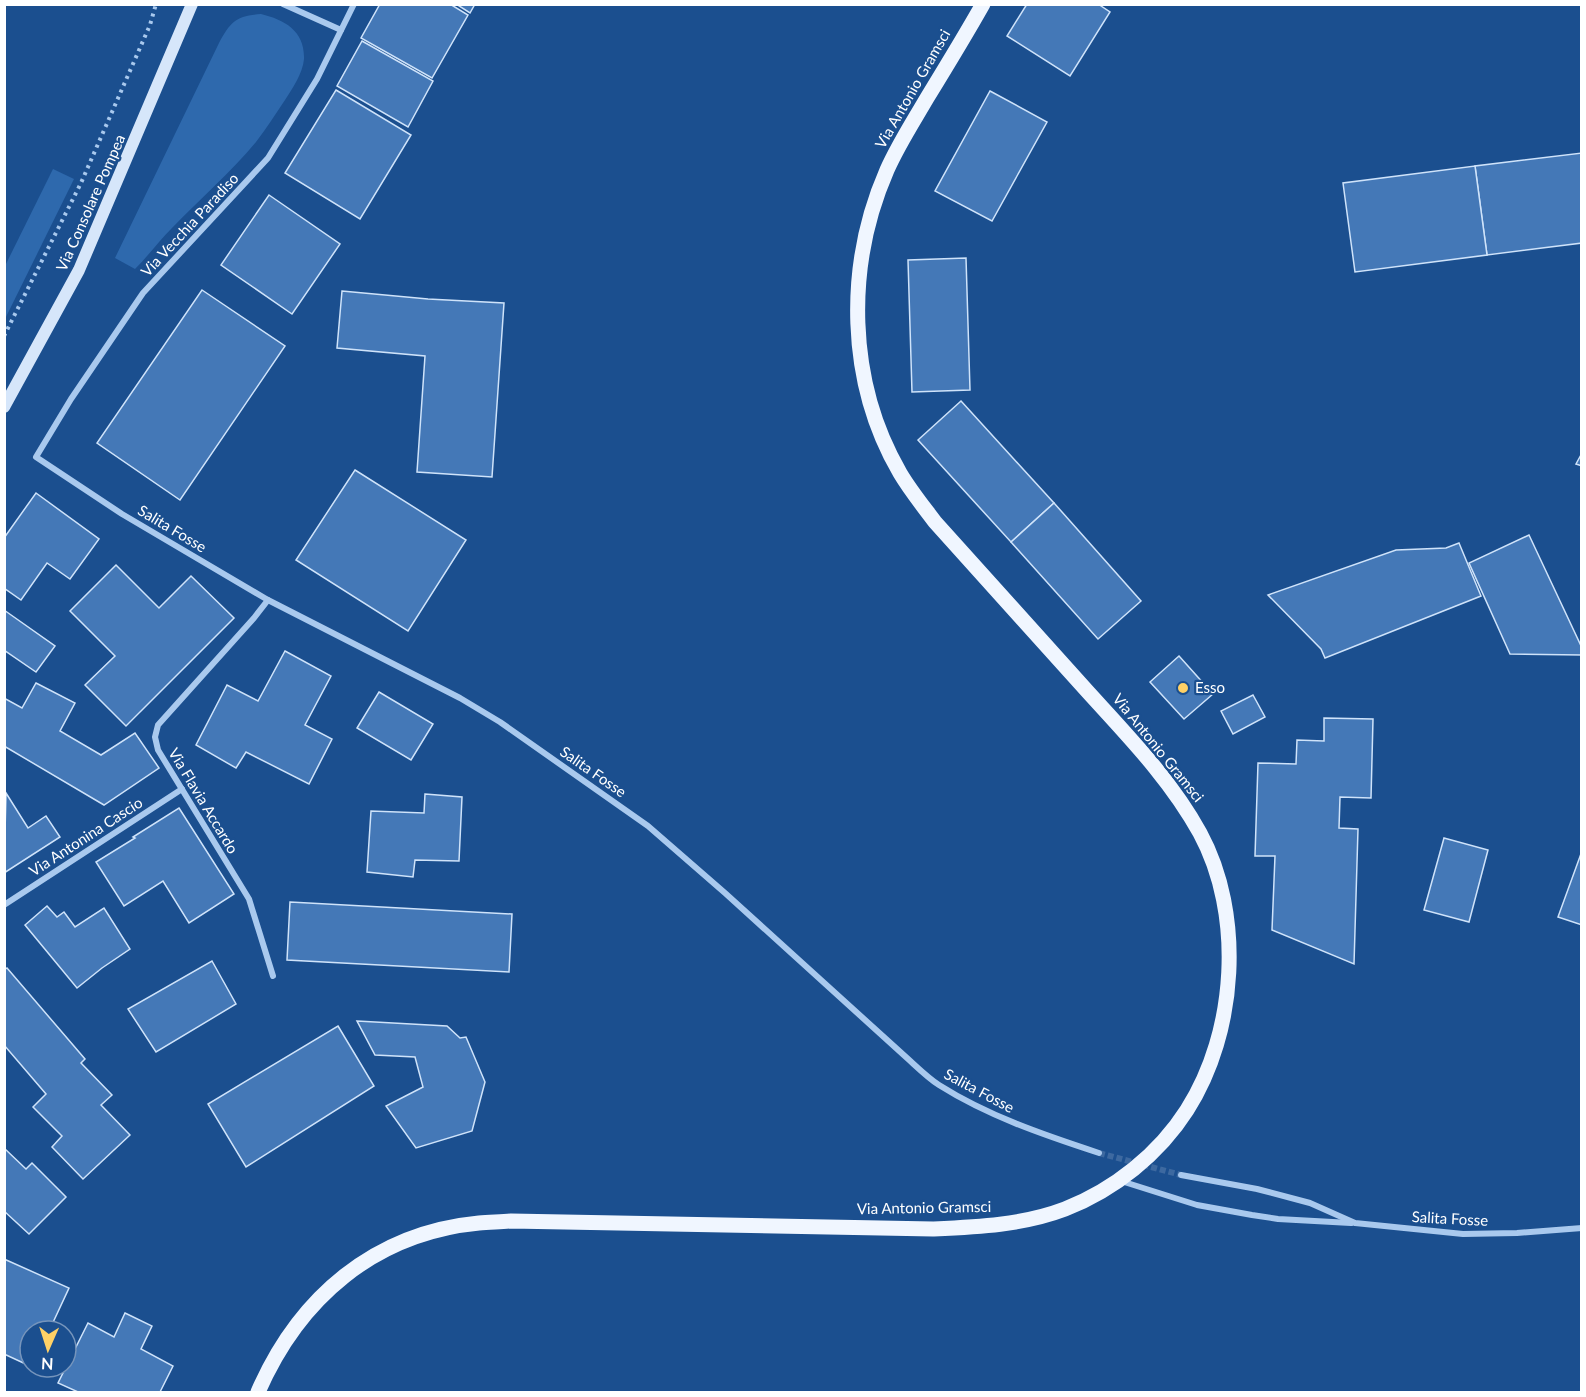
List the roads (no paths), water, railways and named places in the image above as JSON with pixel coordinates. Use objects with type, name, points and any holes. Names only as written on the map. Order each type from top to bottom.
[{"type":"main road","name":"Via Consolare Pompea","points":[[4,407],[79,270],[192,4]]},
{"type":"main road","name":"Via Antonio Gramsci","points":[[258,1392],[273,1360],[310,1307],[335,1283],[384,1250],[413,1238],[446,1228],[512,1221],[898,1228],[969,1227],[1034,1219],[1087,1199],[1118,1180],[1148,1158],[1188,1109],[1215,1051],[1226,997],[1229,960],[1226,913],[1213,861],[1182,803],[1137,747],[935,522],[915,496],[887,448],[874,416],[865,384],[858,320],[862,256],[867,228],[886,171],[900,144],[984,4]]},
{"type":"street","points":[[283,4],[341,30]]},
{"type":"street","name":"Via Vecchia Paradiso","points":[[36,457],[70,399],[143,293],[268,158],[317,79],[354,4]]},
{"type":"street","name":"Salita Fosse","points":[[36,457],[122,514],[268,600],[501,722],[648,826],[725,892],[938,1084],[1005,1119],[1099,1153]]},
{"type":"street","name":"Via Flavia Accardo","points":[[268,600],[155,731],[156,744],[249,899],[273,976]]},
{"type":"street","name":"Via Antonina Cascio","points":[[4,905],[182,789]]},
{"type":"street","name":"Salita Fosse","points":[[1181,1174],[1257,1189],[1310,1203],[1355,1223],[1463,1234],[1581,1228]]},
{"type":"street","points":[[1118,1180],[1197,1204],[1252,1215],[1355,1223]]},
{"type":"tunnel","points":[[1099,1153],[1181,1175]]},
{"type":"place","name":"Esso","points":[[1183,688]]}]
